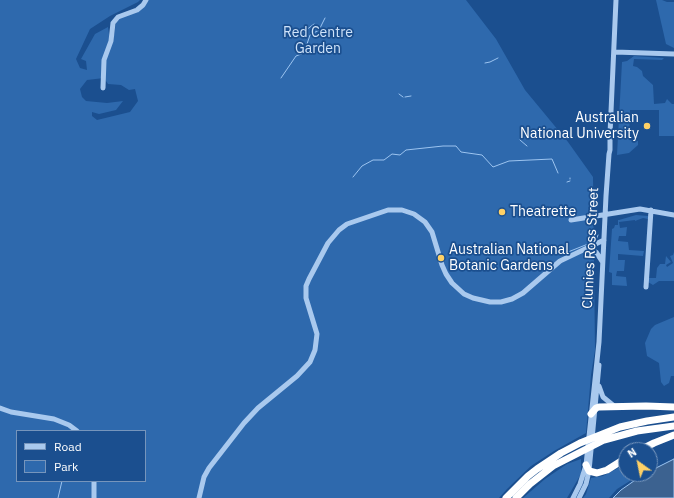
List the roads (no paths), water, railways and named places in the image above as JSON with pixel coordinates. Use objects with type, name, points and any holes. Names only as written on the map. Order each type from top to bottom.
[{"type":"highway","points":[[590,414],[596,408],[674,407]]},
{"type":"highway","points":[[506,498],[528,476],[561,453],[580,443],[604,436],[632,424],[659,418],[674,417]]},
{"type":"highway","points":[[516,498],[542,474],[604,436],[674,426]]},
{"type":"highway","points":[[654,442],[674,435]]},
{"type":"highway","points":[[588,468],[597,473],[618,462]]},
{"type":"street","points":[[103,88],[104,60],[111,41],[113,23],[118,17],[137,10],[146,0]]},
{"type":"street","name":"Clunies Ross Street","points":[[588,468],[590,414],[598,342],[603,243],[611,144],[610,134],[616,0]]},
{"type":"street","points":[[614,52],[674,54]]},
{"type":"street","points":[[199,498],[204,477],[209,468],[244,423],[258,408],[297,376],[310,362],[315,350],[317,334],[306,298],[306,286],[308,279],[328,243],[339,230],[347,224],[388,210],[402,210],[414,214],[425,222],[432,232],[442,265],[452,283],[458,289],[473,298],[490,302],[501,302],[512,299],[523,293],[560,261],[603,243]]},
{"type":"street","points":[[571,220],[632,210],[651,210],[674,215]]},
{"type":"street","points":[[646,287],[651,210]]},
{"type":"street","points":[[587,250],[594,251],[598,254],[602,262]]},
{"type":"street","name":"Clunies Ross Street","points":[[588,468],[596,408],[599,353],[598,342]]},
{"type":"street","points":[[598,379],[600,393],[614,407]]},
{"type":"street","points":[[0,408],[11,412],[54,419],[69,425],[76,430]]},
{"type":"street","points":[[573,498],[588,468]]},
{"type":"street","points":[[579,498],[586,484],[588,468]]},
{"type":"street","points":[[94,482],[94,498]]},
{"type":"waterway","points":[[281,78],[296,56],[304,53],[310,35],[319,30],[325,18]]},
{"type":"waterway","points":[[297,35],[301,34],[314,24]]},
{"type":"waterway","points":[[485,63],[498,58]]},
{"type":"waterway","points":[[399,94],[403,97]]},
{"type":"waterway","points":[[405,97],[411,96]]},
{"type":"waterway","points":[[520,140],[527,146]]},
{"type":"waterway","points":[[353,177],[362,166],[373,160],[384,160],[392,154],[400,155],[406,150],[443,146],[456,146],[461,152],[482,155],[493,167],[509,161],[552,159],[558,173]]},
{"type":"waterway","points":[[568,252],[593,242],[596,240],[598,235]]},
{"type":"waterway","points":[[562,251],[566,252]]},
{"type":"waterway","points":[[58,498],[62,482]]},
{"type":"place","name":"Australian National University","points":[[647,126]]},
{"type":"place","name":"Theatrette","points":[[502,212]]},
{"type":"place","name":"Australian National Botanic Gardens","points":[[441,258]]},
{"type":"park label","name":"Red Centre Garden","points":[[318,42]]}]
